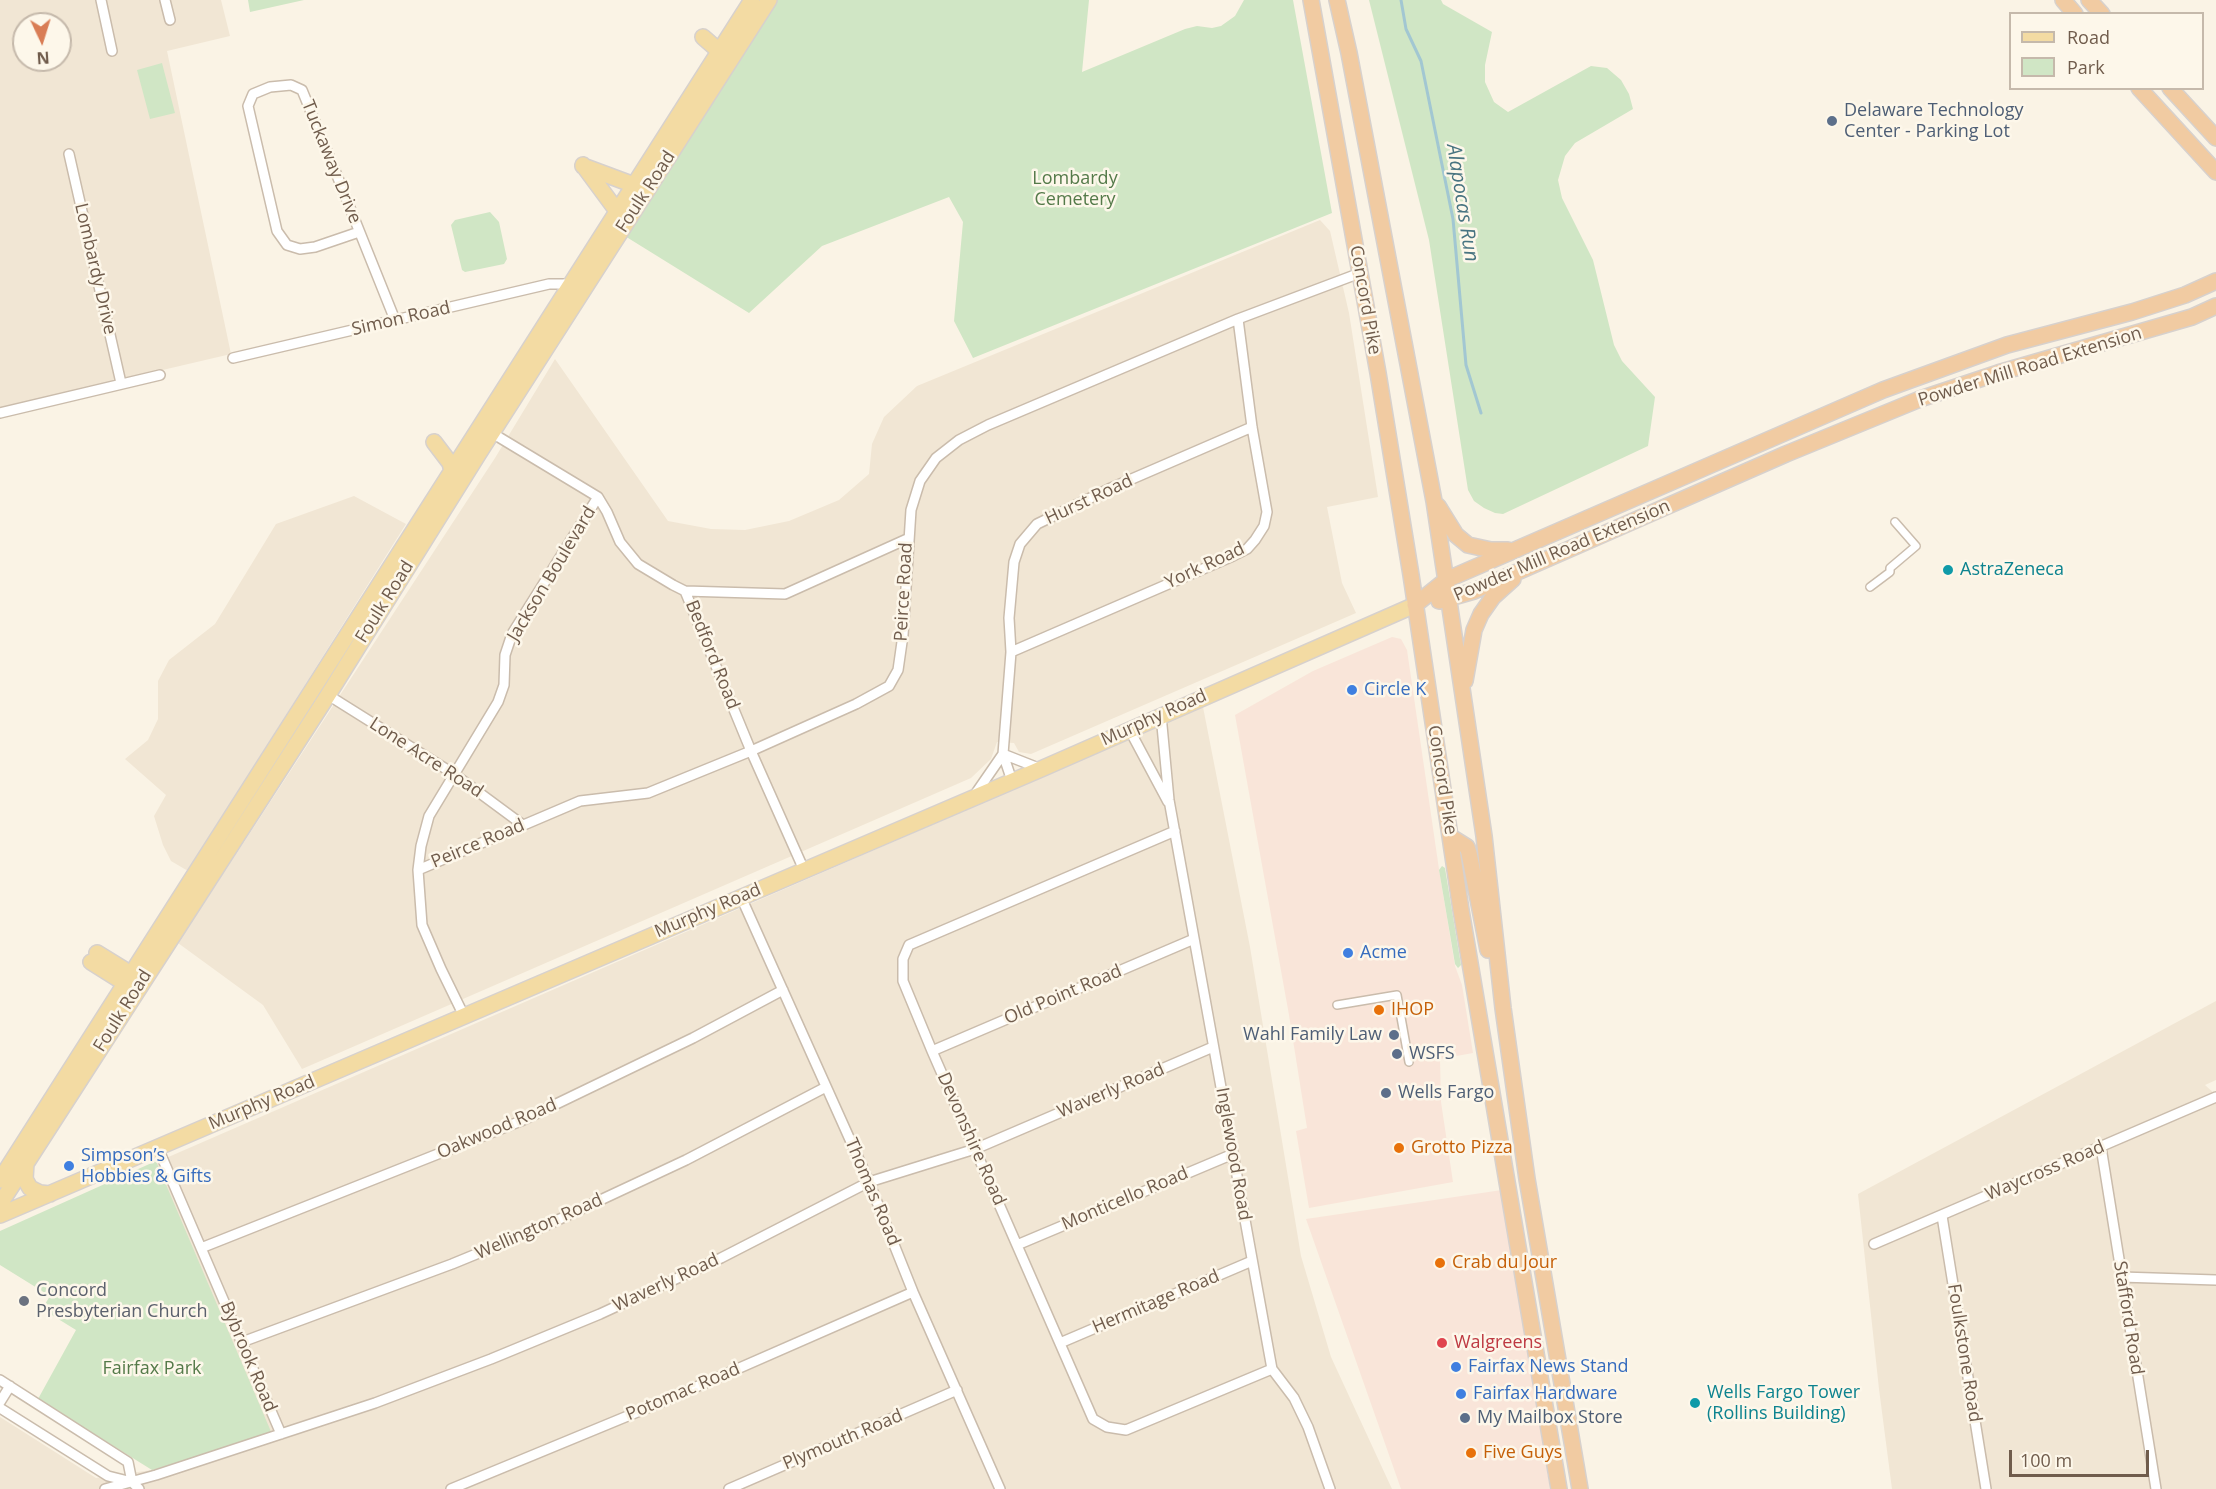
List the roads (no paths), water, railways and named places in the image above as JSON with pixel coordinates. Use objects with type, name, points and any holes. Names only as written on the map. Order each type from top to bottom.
[{"type":"highway","name":"Concord Pike","points":[[1311,0],[1360,273],[1415,605],[1466,941],[1559,1489]]},
{"type":"highway","name":"Concord Pike","points":[[1337,0],[1434,501],[1484,836],[1503,1008],[1532,1208],[1580,1489]]},
{"type":"highway","points":[[1344,0],[1349,53]]},
{"type":"highway","points":[[2063,0],[2073,12]]},
{"type":"highway","points":[[2089,0],[2100,12]]},
{"type":"highway","points":[[2141,90],[2216,172]]},
{"type":"highway","points":[[2172,90],[2216,138]]},
{"type":"highway","name":"Powder Mill Road Extension","points":[[1415,605],[1446,580],[1894,386],[2007,345],[2132,312],[2185,295],[2216,281]]},
{"type":"highway","name":"Powder Mill Road Extension","points":[[1415,605],[1474,591],[1521,572],[1786,454],[1920,399],[2030,363],[2192,317],[2216,308]]},
{"type":"highway","points":[[1434,501],[1456,535],[1468,545],[1491,550],[1514,550]]},
{"type":"highway","points":[[1462,699],[1474,630],[1481,614],[1493,597],[1521,572]]},
{"type":"highway","points":[[1450,837],[1467,847],[1469,853],[1480,917],[1503,1008]]},
{"type":"main road","name":"Foulk Road","points":[[0,1204],[131,981],[452,471],[484,432],[682,123],[719,51],[752,0]]},
{"type":"main road","name":"Foulk Road","points":[[0,1180],[51,1094],[328,694],[571,284],[617,211],[769,0]]},
{"type":"main road","points":[[703,37],[719,51]]},
{"type":"main road","points":[[617,211],[583,165],[634,185]]},
{"type":"main road","points":[[434,442],[450,463],[452,471]]},
{"type":"main road","name":"Murphy Road","points":[[0,1215],[1041,769],[1415,605]]},
{"type":"main road","points":[[94,957],[118,979],[131,981]]},
{"type":"main road","points":[[26,1163],[25,1179],[30,1188],[40,1193],[50,1194]]},
{"type":"street","points":[[101,0],[112,51]]},
{"type":"street","points":[[165,0],[170,20]]},
{"type":"street","name":"Tuckaway Drive","points":[[359,232],[315,247],[300,249],[287,245],[278,231],[248,106],[254,94],[270,87],[291,85],[302,90],[395,320]]},
{"type":"street","name":"Lombardy Drive","points":[[69,154],[121,383]]},
{"type":"street","name":"Peirce Road","points":[[418,870],[580,801],[648,793],[752,751],[889,687],[898,670],[903,635],[910,510],[920,481],[936,459],[959,440],[987,425],[1238,319],[1360,273]]},
{"type":"street","name":"Simon Road","points":[[233,358],[549,284],[571,284]]},
{"type":"street","name":"York Road","points":[[1011,652],[1247,549],[1256,540],[1264,526],[1267,512],[1252,427],[1238,319]]},
{"type":"street","points":[[0,413],[160,375]]},
{"type":"street","name":"Hurst Road","points":[[1012,781],[1003,754],[1011,652],[1009,618],[1014,562],[1020,544],[1037,524],[1111,488],[1252,427]]},
{"type":"street","points":[[484,432],[598,497]]},
{"type":"street","name":"Bedford Road","points":[[598,497],[620,542],[638,564],[685,591],[804,870]]},
{"type":"street","name":"Jackson Boulevard","points":[[464,1016],[422,924],[418,870],[421,846],[429,816],[498,702],[504,685],[505,655],[512,634],[598,497]]},
{"type":"street","points":[[1870,587],[1890,572],[1890,567],[1916,546],[1895,522]]},
{"type":"street","points":[[685,591],[785,594],[907,539]]},
{"type":"street","name":"Lone Acre Road","points":[[328,694],[454,774],[523,825]]},
{"type":"street","name":"Inglewood Road","points":[[1161,716],[1170,807],[1272,1369],[1294,1398],[1308,1427],[1330,1489]]},
{"type":"street","name":"Inglewood Road","points":[[1129,729],[1170,807]]},
{"type":"street","points":[[974,797],[1003,754],[1041,769]]},
{"type":"street","name":"Devonshire Road","points":[[1175,831],[909,945],[903,959],[903,981],[1093,1419],[1107,1427],[1126,1430],[1272,1369]]},
{"type":"street","name":"Thomas Road","points":[[741,897],[869,1182],[913,1292],[999,1489]]},
{"type":"street","name":"Old Point Road","points":[[932,1051],[1194,939]]},
{"type":"street","name":"Oakwood Road","points":[[201,1248],[521,1121],[693,1038],[783,990]]},
{"type":"street","points":[[1337,1005],[1397,995],[1409,1062]]},
{"type":"street","name":"Waverly Road","points":[[105,1489],[135,1486],[375,1403],[600,1314],[721,1258],[869,1182],[975,1149],[1214,1047]]},
{"type":"street","name":"Wellington Road","points":[[242,1342],[453,1264],[547,1225],[686,1160],[826,1087]]},
{"type":"street","name":"Waycross Road","points":[[1874,1244],[2216,1097]]},
{"type":"street","name":"Stafford Road","points":[[2101,1147],[2156,1489]]},
{"type":"street","name":"Bybrook Road","points":[[158,1149],[280,1434]]},
{"type":"street","name":"Monticello Road","points":[[1017,1245],[1233,1154]]},
{"type":"street","name":"Foulkstone Road","points":[[1942,1216],[1986,1489]]},
{"type":"street","name":"Hermitage Road","points":[[1060,1343],[1252,1261]]},
{"type":"street","points":[[2121,1276],[2216,1280]]},
{"type":"street","name":"Potomac Road","points":[[451,1489],[664,1401],[913,1292]]},
{"type":"street","points":[[0,1380],[128,1462],[135,1486]]},
{"type":"street","points":[[0,1402],[10,1386]]},
{"type":"street","name":"Plymouth Road","points":[[729,1489],[957,1390]]},
{"type":"street","points":[[0,1408],[108,1476],[135,1486]]},
{"type":"waterway","name":"Alapocas Run","points":[[1401,0],[1406,29],[1421,61],[1453,219],[1466,365],[1481,413]]},
{"type":"place","name":"Delaware Technology Center - Parking Lot","points":[[1832,121]]},
{"type":"place","name":"AstraZeneca","points":[[1948,570]]},
{"type":"place","name":"Circle K","points":[[1352,690]]},
{"type":"place","name":"Acme","points":[[1348,953]]},
{"type":"place","name":"IHOP","points":[[1379,1010]]},
{"type":"place","name":"Wahl Family Law","points":[[1394,1035]]},
{"type":"place","name":"WSFS","points":[[1397,1054]]},
{"type":"place","name":"Wells Fargo","points":[[1386,1093]]},
{"type":"place","name":"Grotto Pizza","points":[[1399,1148]]},
{"type":"place","name":"Simpson’s Hobbies & Gifts","points":[[69,1166]]},
{"type":"place","name":"Crab du Jour","points":[[1440,1263]]},
{"type":"place","name":"Concord Presbyterian Church","points":[[24,1301]]},
{"type":"place","name":"Walgreens","points":[[1442,1343]]},
{"type":"place","name":"Fairfax News Stand","points":[[1456,1367]]},
{"type":"place","name":"Fairfax Hardware","points":[[1461,1394]]},
{"type":"place","name":"Wells Fargo Tower (Rollins Building)","points":[[1695,1403]]},
{"type":"place","name":"My Mailbox Store","points":[[1465,1418]]},
{"type":"place","name":"Five Guys","points":[[1471,1453]]},
{"type":"park label","name":"Lombardy Cemetery","points":[[1075,189]]},
{"type":"park label","name":"Fairfax Park","points":[[152,1369]]}]
